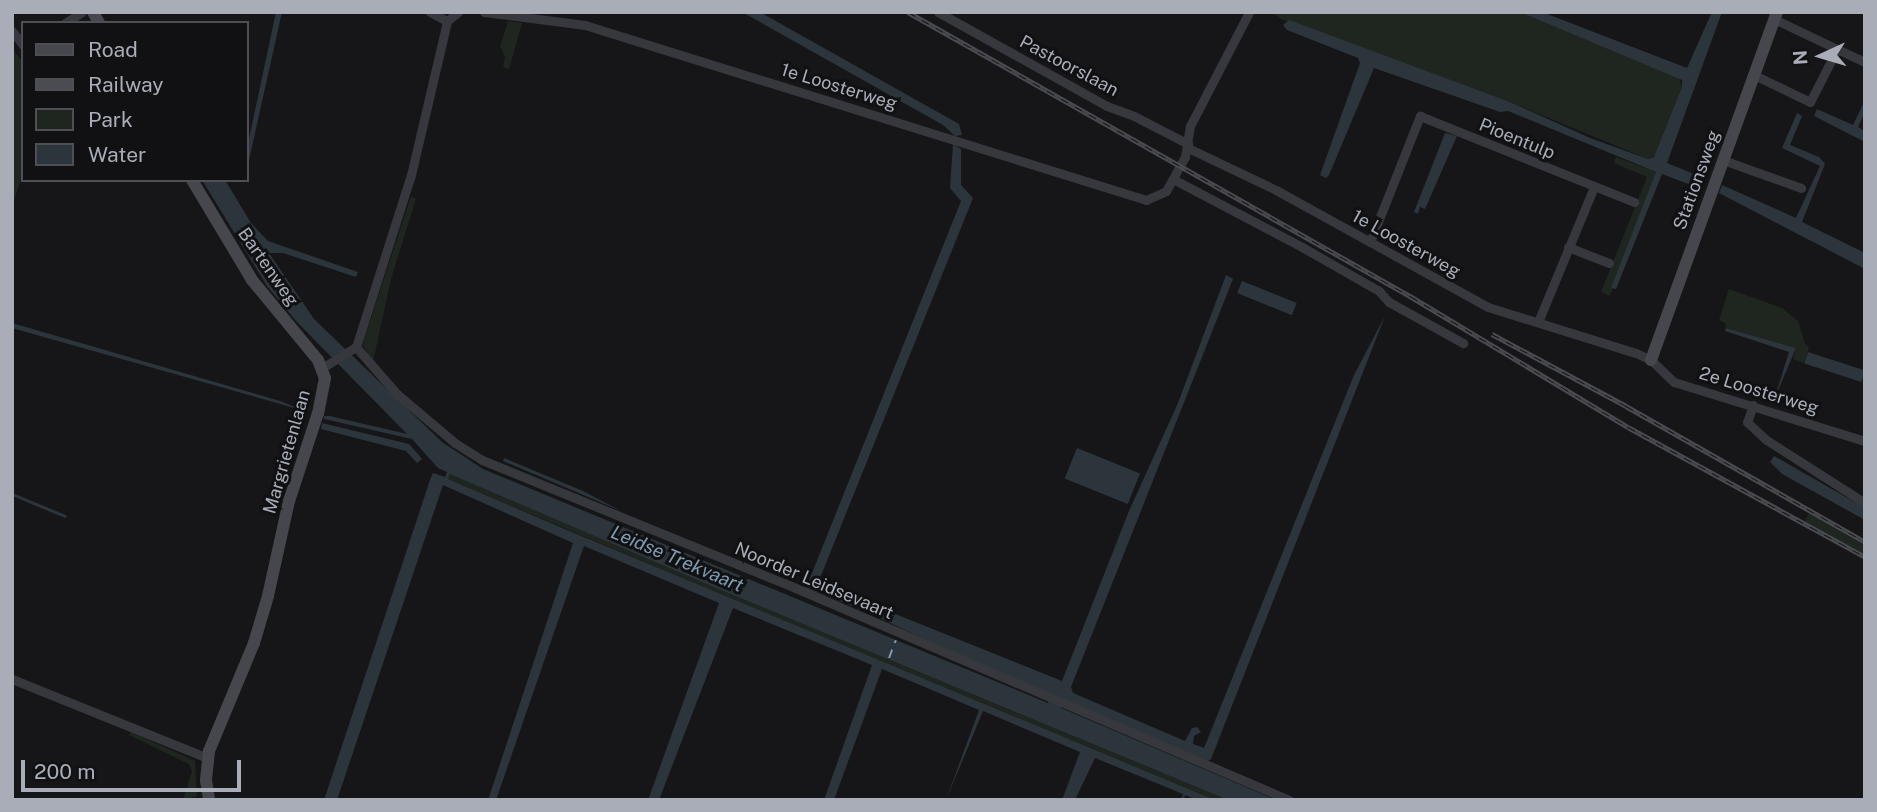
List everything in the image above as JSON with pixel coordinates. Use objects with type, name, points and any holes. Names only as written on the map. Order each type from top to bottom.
[{"type":"main road","name":"Stationsweg","points":[[1651,359],[1776,16]]},
{"type":"main road","name":"Bartenweg","points":[[193,182],[252,280],[329,365]]},
{"type":"main road","name":"Margrietenlaan","points":[[208,758],[254,643],[268,596],[289,501],[320,404],[329,365]]},
{"type":"main road","points":[[208,758],[206,780],[209,800]]},
{"type":"street","points":[[430,12],[447,21]]},
{"type":"street","points":[[329,365],[353,350],[411,175],[447,21],[458,12]]},
{"type":"street","name":"1e Loosterweg","points":[[484,12],[585,25],[1139,198],[1153,199],[1161,195],[1173,179],[1188,146],[1488,307],[1651,359]]},
{"type":"street","name":"Pastoorslaan","points":[[938,12],[1107,106],[1134,116],[1188,146]]},
{"type":"street","points":[[1188,146],[1194,118],[1249,12]]},
{"type":"street","points":[[1776,16],[1865,62]]},
{"type":"street","points":[[1754,75],[1810,102],[1837,49]]},
{"type":"street","name":"Pioentulp","points":[[1370,242],[1420,116],[1594,187]]},
{"type":"street","points":[[1723,160],[1801,188]]},
{"type":"street","points":[[1173,179],[1303,247],[1379,291],[1389,302],[1463,343]]},
{"type":"street","points":[[1538,322],[1594,187],[1634,202]]},
{"type":"street","points":[[1568,247],[1609,263]]},
{"type":"street","name":"Noorder Leidsevaart","points":[[353,350],[397,394],[455,443],[482,460],[785,583],[1289,800]]},
{"type":"street","name":"2e Loosterweg","points":[[1651,359],[1674,382],[1865,441]]},
{"type":"street","points":[[1753,405],[1748,422],[1765,439],[1865,503]]},
{"type":"street","points":[[12,679],[198,757],[208,758]]},
{"type":"green space","points":[[1273,12],[1520,12],[1679,78],[1682,87],[1658,153],[1648,159],[1510,102],[1281,19]]},
{"type":"green space","points":[[508,21],[522,23],[509,69],[503,67],[505,57],[500,46]]},
{"type":"green space","points":[[12,49],[21,60],[21,180],[12,206]]},
{"type":"green space","points":[[1616,157],[1656,172],[1610,296],[1601,292],[1647,177],[1614,163]]},
{"type":"green space","points":[[411,196],[416,199],[391,279],[373,362],[363,345],[364,340]]},
{"type":"green space","points":[[1729,289],[1782,308],[1798,321],[1805,344],[1809,347],[1804,363],[1793,359],[1796,348],[1726,328],[1725,323],[1719,320]]},
{"type":"green space","points":[[450,473],[709,585],[1228,800],[1215,800],[701,586],[448,479]]},
{"type":"green space","points":[[1809,513],[1865,546],[1865,554],[1804,522]]},
{"type":"green space","points":[[131,732],[195,761],[197,796],[183,800],[192,771],[189,764],[129,735]]},
{"type":"water","points":[[276,12],[282,12],[248,165],[248,143]]},
{"type":"water","points":[[742,12],[760,12],[959,124],[962,135],[955,136],[943,125]]},
{"type":"water","points":[[1520,12],[1542,12],[1687,68],[1712,12],[1722,12],[1667,163],[1706,179],[1704,185],[1702,189],[1662,174],[1616,289],[1611,288],[1656,172],[1508,111],[1500,112],[1374,68],[1329,175],[1326,178],[1320,175],[1360,63],[1358,58],[1287,30],[1283,25],[1289,20],[1510,102],[1590,138],[1648,159],[1654,157],[1682,87],[1682,80]]},
{"type":"water","points":[[1865,100],[1865,112],[1858,127],[1865,131],[1865,142],[1814,116],[1817,109],[1853,125]]},
{"type":"water","points":[[1797,113],[1802,116],[1790,145],[1819,157],[1825,164],[1802,222],[1865,253],[1865,269],[1719,193],[1722,185],[1796,218],[1820,166],[1782,148]]},
{"type":"water","points":[[1445,133],[1457,136],[1425,209],[1420,207],[1418,214],[1414,212]]},
{"type":"water","name":"Leidse Trekvaart","points":[[953,144],[961,149],[961,185],[973,198],[818,583],[1062,681],[1129,511],[1178,403],[1226,275],[1233,279],[1071,687],[1073,693],[1185,741],[1192,728],[1197,727],[1201,732],[1194,736],[1193,744],[1204,748],[1354,375],[1385,316],[1211,759],[1208,761],[1063,702],[1061,708],[1276,800],[1228,800],[709,585],[450,474],[448,479],[567,530],[1215,800],[1196,800],[1186,795],[1181,800],[1183,794],[1095,758],[1075,800],[1062,800],[1080,752],[983,711],[946,800],[979,710],[882,669],[834,800],[824,800],[872,665],[733,608],[659,800],[648,800],[719,603],[584,546],[496,800],[488,800],[573,543],[443,485],[337,800],[324,800],[430,480],[433,473],[445,477],[447,472],[438,468],[412,439],[324,419],[324,416],[330,416],[407,434],[296,321],[267,286],[203,182],[226,182],[251,223],[268,241],[358,272],[356,277],[283,253],[269,253],[314,319],[442,442],[483,469],[1048,703],[1049,698],[869,613],[806,588],[961,201],[950,188]]},
{"type":"water","points":[[1242,281],[1297,303],[1292,315],[1237,293]]},
{"type":"water","points":[[12,323],[280,401],[305,411],[12,328]]},
{"type":"water","points":[[1726,328],[1796,348],[1774,400],[1789,352],[1725,331]]},
{"type":"water","points":[[1808,352],[1865,371],[1861,382],[1804,363]]},
{"type":"water","points":[[322,423],[409,444],[422,459],[417,463],[406,451],[321,429]]},
{"type":"water","points":[[1077,448],[1140,473],[1128,504],[1065,479]]},
{"type":"water","points":[[1774,456],[1865,508],[1865,520],[1782,474],[1770,462]]},
{"type":"water","points":[[504,458],[583,491],[621,511],[503,461]]},
{"type":"waterway","points":[[12,494],[65,516]]},
{"type":"ferry route","points":[[889,658],[896,640]]},
{"type":"railway","points":[[908,12],[1410,296],[1628,427],[1865,557]]},
{"type":"railway","points":[[1492,334],[1626,406],[1865,542]]}]
